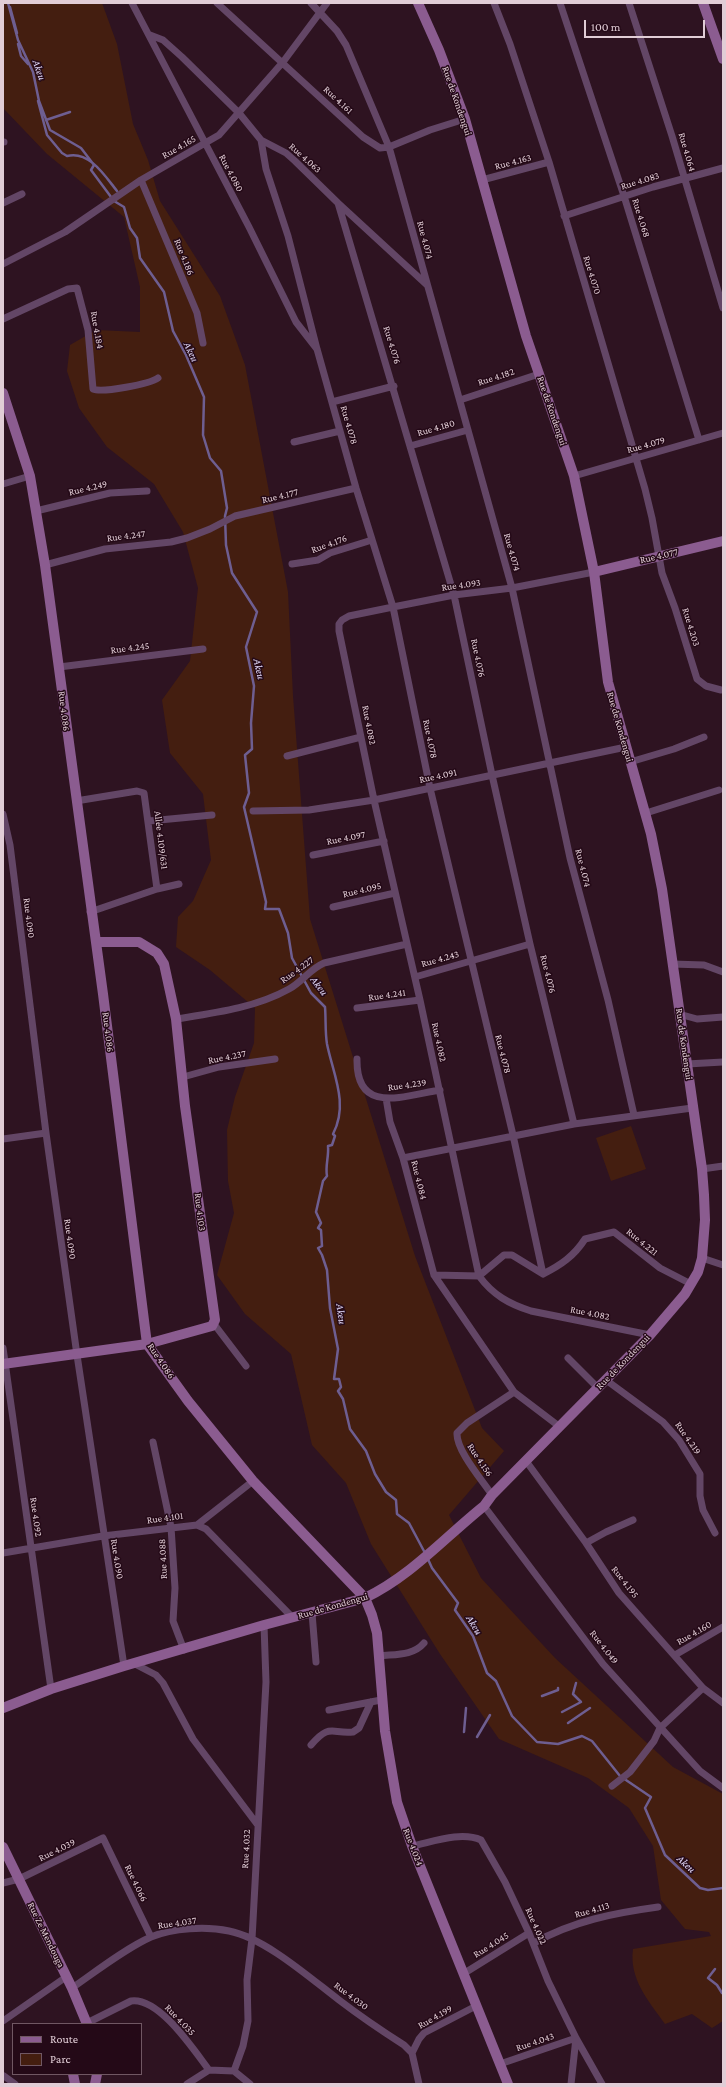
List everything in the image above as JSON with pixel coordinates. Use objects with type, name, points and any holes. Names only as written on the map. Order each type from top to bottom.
[{"type":"street","name":"Rue 4.080","points":[[132,3],[150,35],[204,144],[249,227],[296,322],[317,349]]},
{"type":"street","name":"Rue 4.161","points":[[217,3],[368,141],[380,148],[389,147]]},
{"type":"street","name":"Rue 4.074","points":[[311,3],[337,31],[346,45],[389,147],[512,588],[570,858],[608,1000],[634,1115]]},
{"type":"street","name":"Rue 4.165","points":[[3,264],[56,238],[141,180],[219,135],[283,62],[327,3]]},
{"type":"street","name":"Rue de Kondengui","points":[[3,1708],[51,1689],[128,1665],[184,1650],[264,1625],[365,1598],[380,1591],[417,1566],[484,1506],[492,1495],[650,1335],[692,1284],[702,1258],[705,1220],[702,1169],[692,1108],[662,889],[646,813],[608,682],[594,572],[574,476],[539,374],[509,279],[465,119],[439,50],[418,3]]},
{"type":"street","name":"Rue 4.070","points":[[494,3],[510,44],[549,162],[636,458],[652,518],[659,556]]},
{"type":"street","name":"Rue 4.068","points":[[560,3],[624,196],[699,440]]},
{"type":"street","name":"Rue 4.064","points":[[629,3],[648,58],[723,308]]},
{"type":"street","points":[[703,3],[722,54]]},
{"type":"street","name":"Rue 4.063","points":[[150,35],[163,40],[182,57],[239,113],[261,140],[286,153],[427,285]]},
{"type":"street","points":[[389,147],[430,130],[465,119]]},
{"type":"street","name":"Rue 4.078","points":[[261,140],[266,168],[288,236],[317,349],[356,488],[393,606],[430,788],[470,961],[513,1135],[543,1274]]},
{"type":"street","name":"Rue 4.163","points":[[482,180],[549,162]]},
{"type":"street","name":"Rue 4.083","points":[[564,216],[624,196],[723,168]]},
{"type":"street","name":"Rue 4.186","points":[[141,180],[197,313],[203,344]]},
{"type":"street","points":[[3,203],[22,194]]},
{"type":"street","name":"Rue 4.076","points":[[338,203],[394,386],[454,595],[530,944],[574,1124]]},
{"type":"street","name":"Rue 4.184","points":[[3,319],[68,289],[77,288],[88,330],[93,389],[99,390],[150,383],[158,378]]},
{"type":"street","name":"Rue 4.182","points":[[460,400],[539,374]]},
{"type":"street","points":[[332,402],[394,386]]},
{"type":"street","name":"Rue 4.086","points":[[3,393],[30,476],[45,565],[90,912],[96,942],[147,1344],[188,1401],[254,1481],[365,1598]]},
{"type":"street","name":"Rue 4.180","points":[[410,446],[468,430]]},
{"type":"street","points":[[294,442],[340,431]]},
{"type":"street","name":"Rue 4.079","points":[[574,476],[723,433]]},
{"type":"street","points":[[3,484],[30,476]]},
{"type":"street","name":"Rue 4.177","points":[[210,529],[240,515],[356,488]]},
{"type":"street","name":"Rue 4.249","points":[[36,511],[110,493],[147,491]]},
{"type":"street","name":"Rue 4.247","points":[[45,565],[105,549],[171,542],[210,529]]},
{"type":"street","name":"Rue 4.176","points":[[292,564],[318,560],[330,553],[372,540]]},
{"type":"street","name":"Rue 4.077","points":[[594,572],[723,541]]},
{"type":"street","name":"Rue 4.203","points":[[659,556],[662,573],[675,608],[697,679],[706,686],[721,690]]},
{"type":"street","name":"Rue 4.093","points":[[339,630],[339,624],[342,620],[393,606],[454,595],[512,588],[594,572]]},
{"type":"street","name":"Rue 4.082","points":[[339,630],[374,800],[440,1090],[475,1263],[479,1276],[496,1295],[514,1306],[531,1311],[650,1335]]},
{"type":"street","name":"Rue 4.245","points":[[59,667],[203,649]]},
{"type":"street","points":[[287,756],[361,737]]},
{"type":"street","points":[[630,762],[674,749],[704,737]]},
{"type":"street","name":"Rue 4.091","points":[[253,811],[309,810],[374,800],[550,761],[626,747]]},
{"type":"street","points":[[646,813],[719,790]]},
{"type":"street","name":"Allée 4.109/631","points":[[76,800],[141,791],[146,797],[157,888]]},
{"type":"street","name":"Rue 4.090","points":[[3,814],[10,845],[46,1133],[76,1355],[103,1536],[128,1665]]},
{"type":"street","points":[[148,821],[212,815]]},
{"type":"street","name":"Rue 4.097","points":[[313,855],[384,841]]},
{"type":"street","points":[[90,912],[157,888],[179,884]]},
{"type":"street","name":"Rue 4.095","points":[[333,907],[395,893]]},
{"type":"street","name":"Rue 4.103","points":[[96,942],[132,941],[146,945],[157,953],[164,964],[176,1019],[185,1106],[215,1320],[214,1324]]},
{"type":"street","name":"Rue 4.227","points":[[176,1019],[213,1013],[262,1001],[290,989],[313,969],[324,963],[407,944]]},
{"type":"street","name":"Rue 4.243","points":[[415,977],[530,944]]},
{"type":"street","points":[[672,964],[704,965],[723,972]]},
{"type":"street","name":"Rue 4.241","points":[[357,1008],[420,1000]]},
{"type":"street","points":[[679,1014],[697,1019],[723,1017]]},
{"type":"street","name":"Rue 4.237","points":[[183,1077],[219,1068],[275,1059]]},
{"type":"street","name":"Rue 4.239","points":[[357,1059],[358,1080],[364,1090],[370,1095],[386,1098],[440,1090]]},
{"type":"street","points":[[687,1064],[723,1062]]},
{"type":"street","points":[[386,1098],[390,1122],[403,1158]]},
{"type":"street","name":"Rue 4.084","points":[[560,1427],[514,1392],[434,1275],[403,1158],[574,1124],[692,1108]]},
{"type":"street","points":[[3,1139],[46,1133]]},
{"type":"street","points":[[702,1169],[723,1166]]},
{"type":"street","name":"Rue 4.221","points":[[543,1274],[559,1266],[578,1251],[585,1239],[614,1232],[660,1268],[692,1284]]},
{"type":"street","points":[[434,1275],[479,1276],[504,1255],[512,1255],[543,1274]]},
{"type":"street","points":[[702,1258],[723,1265]]},
{"type":"street","points":[[4,1364],[147,1344],[212,1326],[214,1324],[246,1366]]},
{"type":"street","name":"Rue 4.092","points":[[3,1348],[4,1364],[51,1689]]},
{"type":"street","points":[[568,1358],[598,1388]]},
{"type":"street","name":"Rue 4.219","points":[[606,1380],[663,1422],[679,1440],[700,1474],[700,1496],[703,1510],[715,1533]]},
{"type":"street","name":"Rue 4.156","points":[[492,1495],[462,1452],[456,1439],[457,1433],[467,1423],[514,1392]]},
{"type":"street","name":"Rue 4.088","points":[[153,1442],[171,1527],[175,1588],[173,1621],[184,1650]]},
{"type":"street","name":"Rue 4.195","points":[[526,1462],[586,1543],[610,1581],[702,1688],[723,1703]]},
{"type":"street","points":[[197,1525],[254,1481]]},
{"type":"street","name":"Rue 4.049","points":[[484,1506],[603,1664],[700,1771],[723,1788]]},
{"type":"street","points":[[586,1543],[606,1532],[634,1520]]},
{"type":"street","name":"Rue 4.101","points":[[3,1553],[30,1547],[103,1536],[197,1525],[206,1529],[293,1618]]},
{"type":"street","name":"Rue 4.024","points":[[365,1598],[377,1633],[381,1700],[389,1762],[397,1802],[412,1846],[508,2084]]},
{"type":"street","points":[[312,1613],[316,1662]]},
{"type":"street","name":"Rue 4.032","points":[[234,2071],[243,2046],[248,2021],[247,1980],[252,1939],[257,1824],[266,1682],[264,1625]]},
{"type":"street","name":"Rue 4.160","points":[[675,1655],[723,1627]]},
{"type":"street","points":[[379,1656],[413,1652],[418,1650],[424,1643]]},
{"type":"street","points":[[128,1665],[156,1675],[163,1683],[193,1739],[257,1824]]},
{"type":"street","points":[[612,1786],[630,1772],[654,1741],[660,1728],[702,1688]]},
{"type":"street","points":[[329,1710],[381,1700]]},
{"type":"street","points":[[311,1745],[321,1733],[332,1730],[353,1732],[359,1728],[371,1702]]},
{"type":"street","name":"Rue 4.022","points":[[412,1846],[458,1838],[470,1837],[481,1840],[505,1882],[530,1933],[548,1981],[576,2038],[602,2084]]},
{"type":"street","name":"Rue 4.039","points":[[3,1883],[19,1879],[103,1838]]},
{"type":"street","name":"Rue 4.066","points":[[103,1838],[151,1937]]},
{"type":"street","name":"Rue Ze Mendouga","points":[[3,1846],[72,1988],[87,2023]]},
{"type":"street","name":"Rue 4.113","points":[[534,1943],[547,1935],[578,1923],[610,1914],[658,1907]]},
{"type":"street","name":"Rue 4.037","points":[[72,1988],[106,1964],[151,1937],[175,1931],[200,1929],[229,1931],[252,1939]]},
{"type":"street","name":"Rue 4.045","points":[[463,1974],[530,1933]]},
{"type":"street","name":"Rue 4.030","points":[[252,1939],[285,1959],[404,2045],[412,2053]]},
{"type":"street","points":[[3,2022],[66,1977]]},
{"type":"street","name":"Rue 4.035","points":[[87,2023],[131,2001],[138,2000],[148,2004],[165,2017],[209,2070]]},
{"type":"street","name":"Rue 4.199","points":[[412,2053],[419,2039],[424,2033],[476,2006]]},
{"type":"street","points":[[571,2084],[576,2038]]},
{"type":"street","name":"Rue 4.043","points":[[500,2064],[576,2038]]},
{"type":"street","points":[[412,2053],[419,2084]]},
{"type":"street","points":[[187,2084],[209,2070],[234,2071],[250,2084]]},
{"type":"street","points":[[4,2076],[15,2084]]},
{"type":"green space","points":[[3,3],[102,3],[117,44],[133,124],[148,160],[160,201],[220,296],[245,365],[288,592],[293,696],[310,919],[415,1256],[482,1428],[504,1451],[449,1515],[481,1578],[555,1658],[673,1767],[723,1794],[723,2021],[712,2028],[692,2014],[665,2024],[646,1998],[637,1980],[634,1970],[633,1949],[711,1936],[709,1932],[685,1929],[661,1900],[653,1846],[629,1808],[588,1778],[499,1739],[440,1654],[371,1544],[346,1483],[312,1445],[291,1354],[245,1314],[217,1275],[234,1213],[228,1181],[227,1130],[235,1097],[254,1043],[255,1008],[210,970],[176,947],[178,917],[193,901],[211,860],[203,794],[170,753],[162,700],[190,661],[198,588],[183,532],[154,484],[107,447],[79,408],[67,371],[70,345],[96,330],[140,332],[140,287],[124,217],[47,154],[3,108]]},
{"type":"green space","points":[[631,1126],[646,1169],[611,1181],[596,1138]]},
{"type":"waterway","name":"Akeu","points":[[8,3],[18,40],[33,72],[39,101],[50,130],[81,148],[94,165],[91,170],[114,201],[124,207],[130,228],[137,238],[140,258],[164,292],[173,331],[186,355],[204,397],[203,435],[210,458],[221,471],[227,508],[225,516],[226,545],[232,573],[257,612],[246,647],[254,686],[251,723],[252,749],[245,755],[249,793],[244,807],[266,902],[265,909],[279,909],[288,933],[292,958],[311,993],[325,1007],[327,1044],[340,1100],[338,1123],[333,1134],[335,1136],[332,1145],[328,1146],[326,1169],[327,1176],[323,1181],[316,1212],[321,1223],[318,1228],[321,1230],[322,1246],[318,1248],[327,1270],[330,1308],[338,1349],[334,1379],[339,1379],[341,1387],[338,1391],[343,1399],[350,1429],[366,1451],[375,1474],[386,1492],[396,1500],[397,1514],[409,1523],[425,1553]]},
{"type":"waterway","name":"Akeu","points":[[10,7],[17,33]]},
{"type":"waterway","name":"Akeu","points":[[18,44],[21,56],[28,64]]},
{"type":"waterway","points":[[38,101],[47,135],[62,153],[67,156],[75,155],[89,160],[102,172],[117,191]]},
{"type":"waterway","points":[[46,120],[70,112]]},
{"type":"waterway","name":"Akeu","points":[[427,1557],[432,1568],[458,1603],[455,1610],[473,1636],[487,1673],[496,1681],[512,1716],[537,1742],[558,1744],[582,1736],[592,1741],[620,1776],[651,1797],[645,1808],[665,1855],[700,1888],[708,1890],[723,1888]]},
{"type":"waterway","points":[[562,1712],[581,1702],[573,1694],[576,1683]]},
{"type":"waterway","points":[[542,1696],[558,1690],[558,1688]]},
{"type":"waterway","points":[[464,1732],[466,1708]]},
{"type":"waterway","points":[[568,1723],[590,1708]]},
{"type":"waterway","points":[[477,1737],[490,1715]]},
{"type":"waterway","points":[[715,1969],[708,1978],[717,1985],[722,1993]]}]
